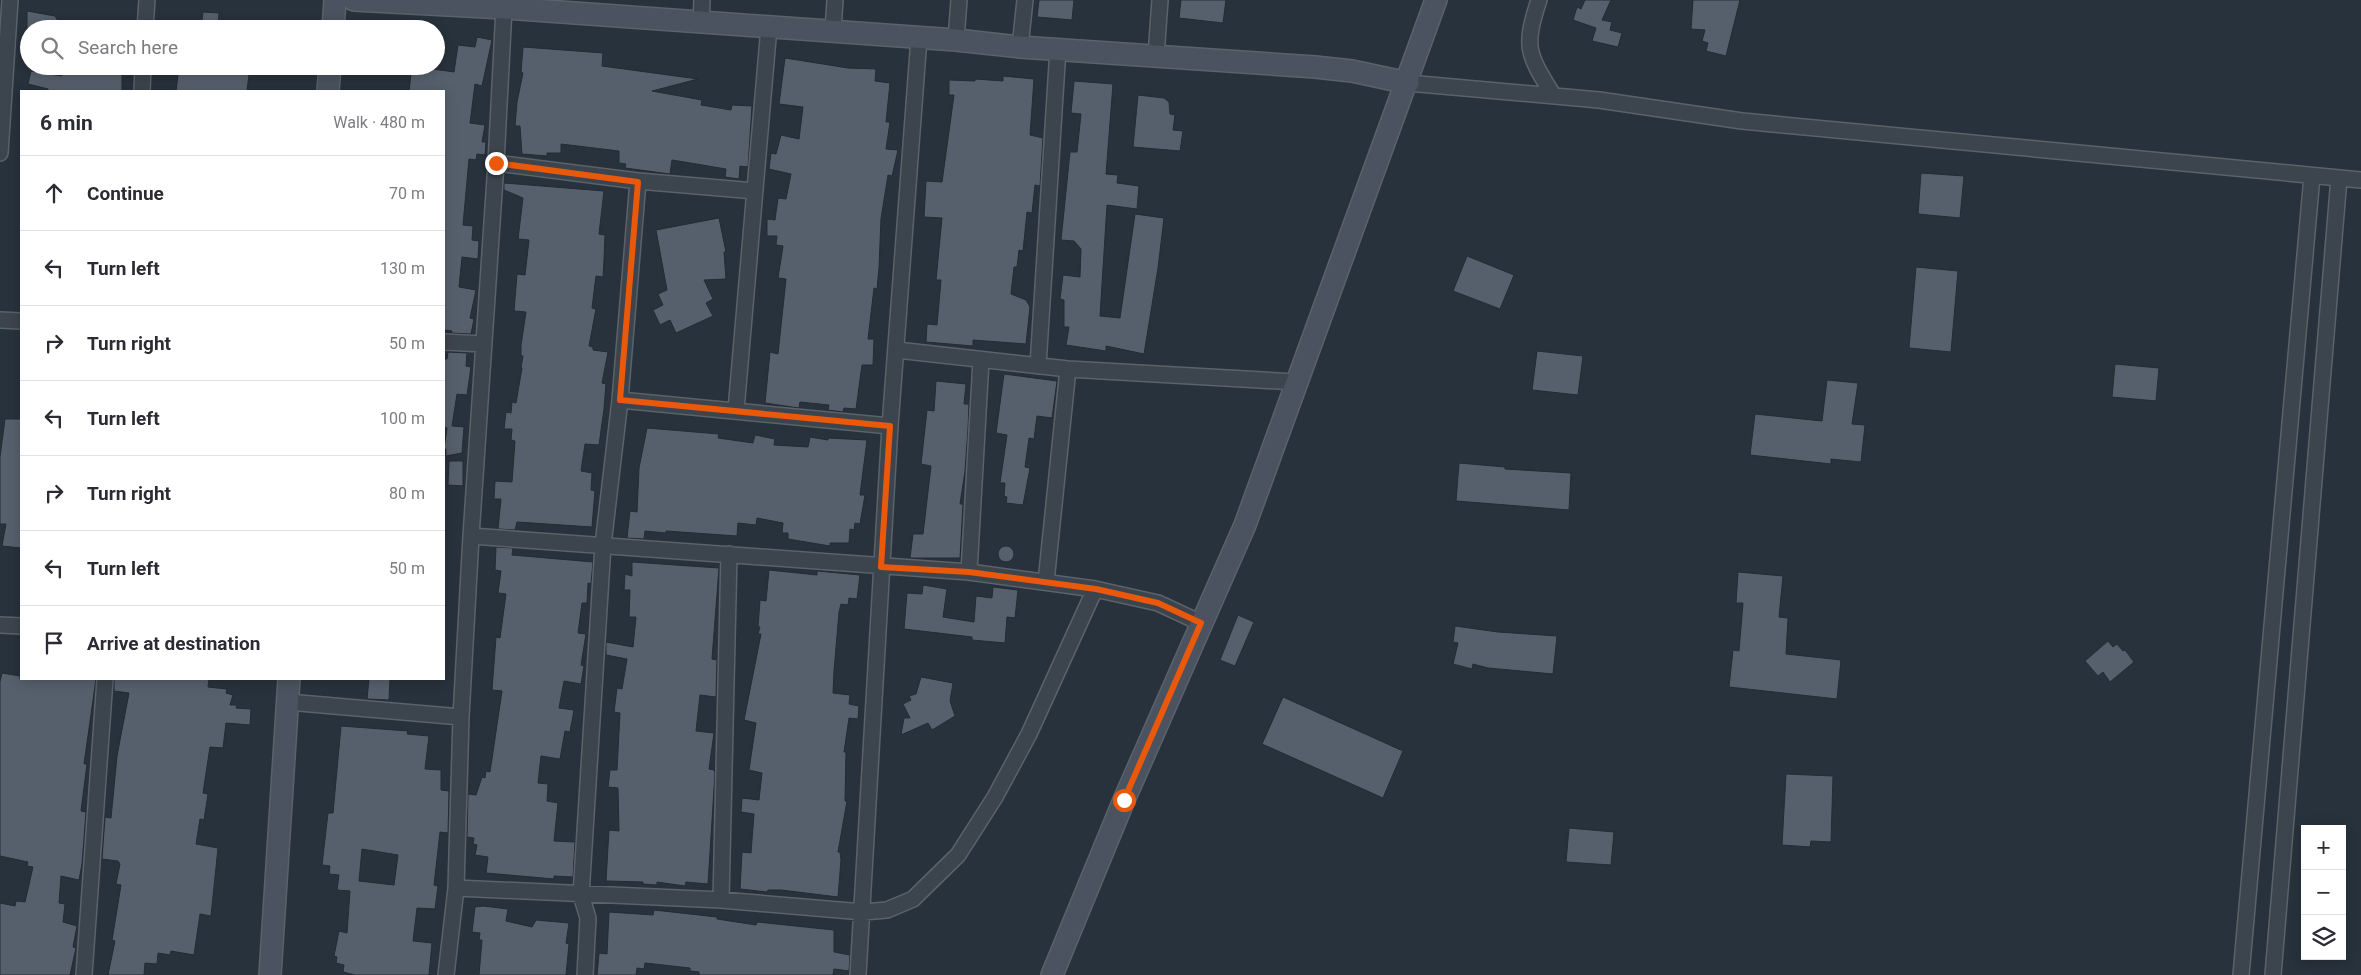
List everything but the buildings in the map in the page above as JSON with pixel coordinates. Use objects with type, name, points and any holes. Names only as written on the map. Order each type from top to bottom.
[{"type":"street","points":[[0,153],[10,0]]},
{"type":"street","points":[[146,20],[147,0]]},
{"type":"street","points":[[334,20],[335,0]]},
{"type":"street","points":[[354,0],[436,2],[504,8],[570,6],[700,22],[956,40],[1020,47],[1058,48],[1315,67],[1352,71],[1408,83],[1643,105],[1742,120],[2361,180]]},
{"type":"street","points":[[700,22],[702,0]]},
{"type":"street","points":[[833,31],[835,0]]},
{"type":"street","points":[[956,40],[959,0]]},
{"type":"street","points":[[1020,47],[1025,0]]},
{"type":"street","points":[[1156,56],[1160,0]]},
{"type":"street","points":[[1052,975],[1120,809],[1245,524],[1408,83],[1436,0]]},
{"type":"street","points":[[1539,0],[1531,22],[1529,49],[1534,64],[1553,96]]},
{"type":"street","points":[[446,975],[456,888],[461,718],[470,536],[496,163],[504,8]]},
{"type":"street","points":[[736,410],[769,27]]},
{"type":"street","points":[[858,975],[890,426],[920,38]]},
{"type":"street","points":[[1038,366],[1058,48]]},
{"type":"street","points":[[142,90],[143,75]]},
{"type":"street","points":[[328,90],[329,75]]},
{"type":"street","points":[[496,163],[638,182],[755,191]]},
{"type":"street","points":[[2241,975],[2312,176]]},
{"type":"street","points":[[2273,975],[2339,178]]},
{"type":"street","points":[[585,975],[588,918],[581,895],[603,544],[620,400],[638,182]]},
{"type":"street","points":[[0,320],[20,322]]},
{"type":"street","points":[[445,342],[484,344]]},
{"type":"street","points":[[897,350],[1068,369],[1296,382]]},
{"type":"street","points":[[969,572],[981,360]]},
{"type":"street","points":[[1046,582],[1068,369]]},
{"type":"street","points":[[620,400],[890,426]]},
{"type":"street","points":[[470,536],[603,544],[881,567],[969,572],[1096,589],[1158,603],[1201,623]]},
{"type":"street","points":[[721,900],[729,554]]},
{"type":"street","points":[[456,888],[721,900],[863,912],[887,910],[913,899],[958,855],[996,797],[1029,734],[1096,589]]},
{"type":"street","points":[[0,625],[20,626]]},
{"type":"street","points":[[84,975],[105,680]]},
{"type":"street","points":[[270,975],[289,680]]},
{"type":"street","points":[[288,702],[461,718]]},
{"type":"route","points":[[496,163],[638,182],[620,400],[890,426],[881,567],[969,572],[1096,589],[1158,603],[1201,623],[1124,800]]}]
